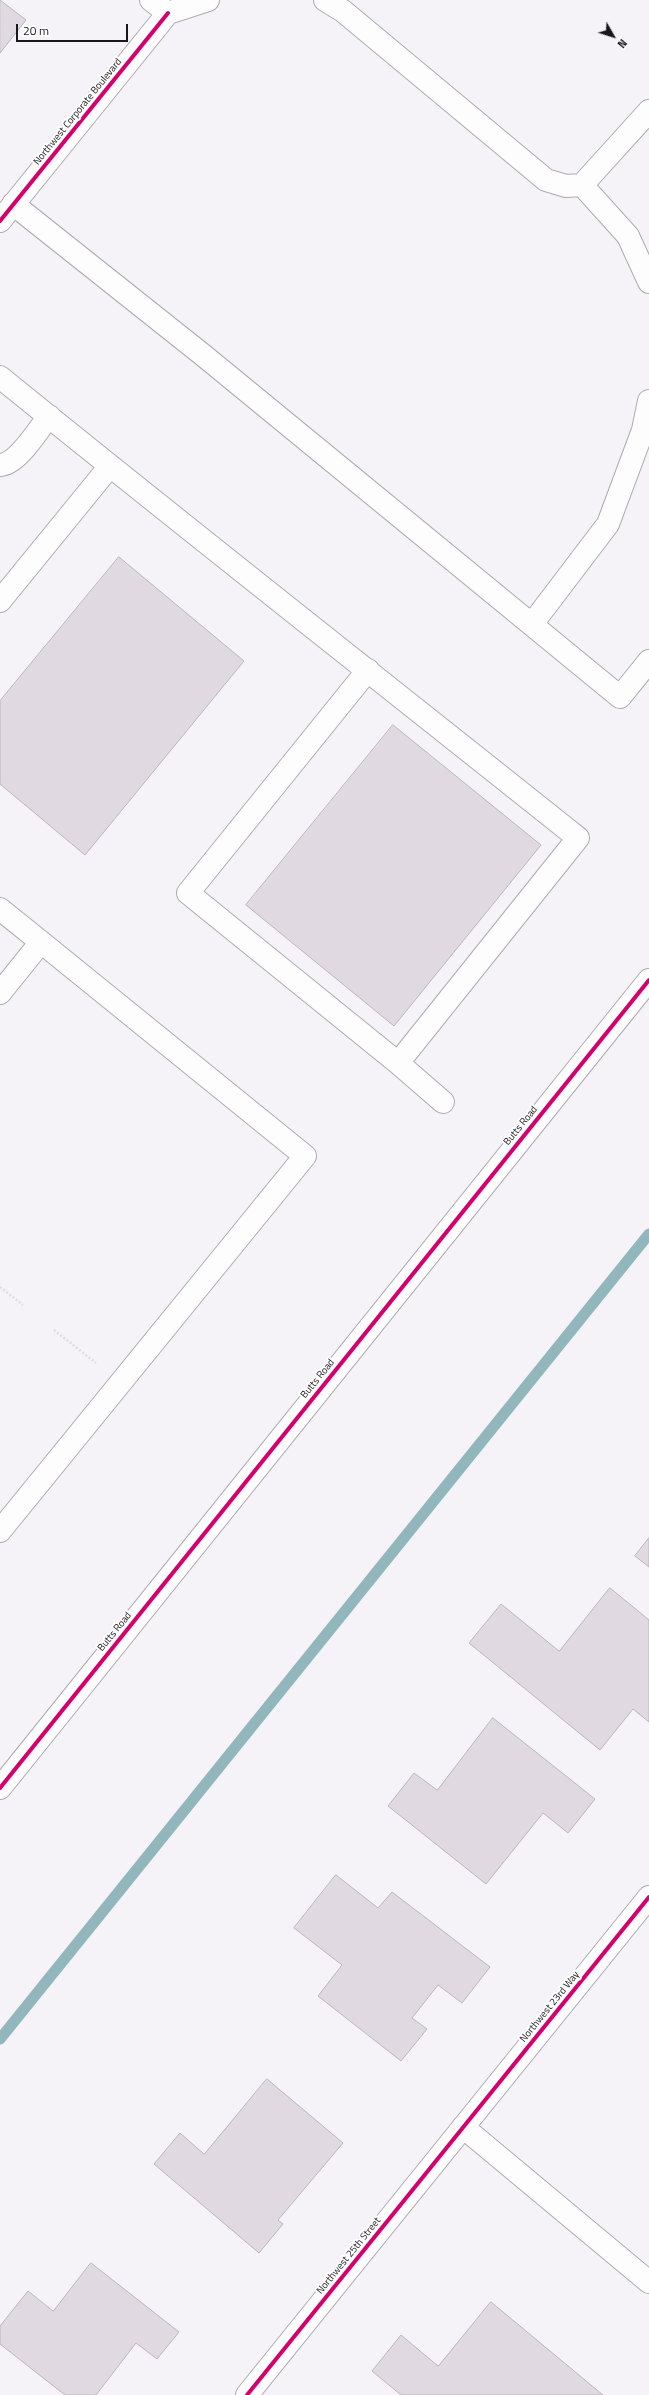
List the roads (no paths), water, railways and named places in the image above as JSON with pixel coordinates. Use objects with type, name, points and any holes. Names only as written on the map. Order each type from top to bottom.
[{"type":"street","points":[[162,4],[208,0]]},
{"type":"street","points":[[325,0],[342,11],[546,180],[566,186],[582,185],[649,111]]},
{"type":"street","name":"Northwest Corporate Boulevard","points":[[0,221],[162,4]]},
{"type":"street","points":[[582,185],[628,236],[649,282]]},
{"type":"street","points":[[13,204],[203,354],[620,697],[649,661]]},
{"type":"street","points":[[0,377],[578,838],[398,1063]]},
{"type":"street","points":[[532,624],[608,524],[643,430],[649,401]]},
{"type":"street","points":[[0,464],[5,464],[18,456],[49,416]]},
{"type":"street","points":[[0,601],[110,466]]},
{"type":"street","points":[[368,670],[188,893],[398,1063],[443,1102]]},
{"type":"street","points":[[0,909],[305,1156],[0,1531]]},
{"type":"street","points":[[0,993],[41,942]]},
{"type":"street","name":"Butts Road","points":[[0,1788],[649,980]]},
{"type":"street","name":"Northwest 23rd Way","points":[[463,2127],[649,1897]]},
{"type":"street","points":[[463,2127],[649,2282]]},
{"type":"street","name":"Northwest 25th Street","points":[[247,2395],[463,2127]]},
{"type":"waterway","points":[[0,2039],[649,1234]]}]
